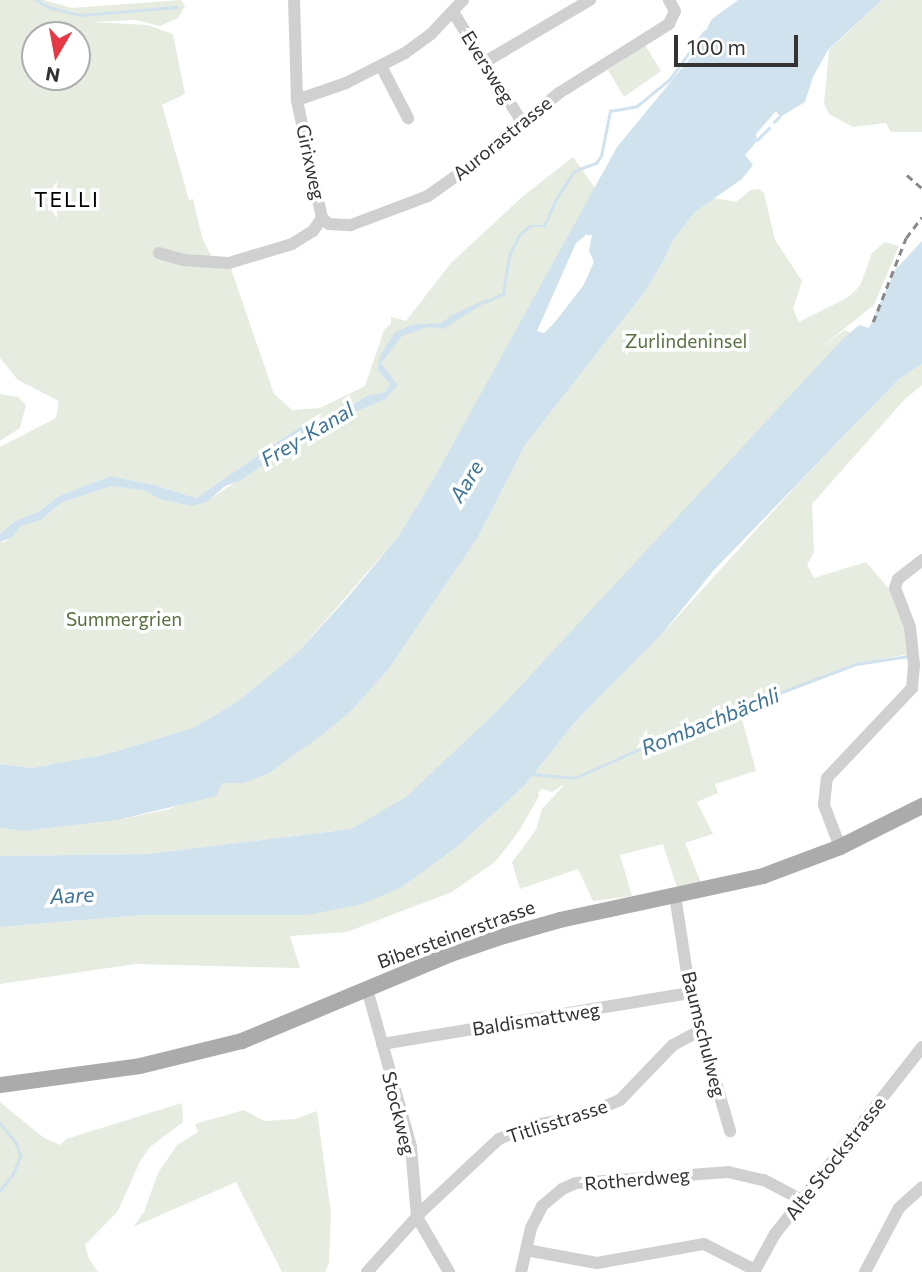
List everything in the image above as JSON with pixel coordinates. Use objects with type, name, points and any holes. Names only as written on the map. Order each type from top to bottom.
[{"type":"main road","name":"Bibersteinerstrasse","points":[[0,1085],[90,1074],[180,1058],[272,1030],[451,954],[517,932],[758,877],[840,846],[922,806]]},
{"type":"street","name":"Girixweg","points":[[159,253],[183,260],[229,263],[292,244],[313,231],[322,218],[298,100],[294,0]]},
{"type":"street","points":[[298,100],[346,83],[405,53],[453,12],[463,0]]},
{"type":"street","points":[[485,62],[590,0]]},
{"type":"street","name":"Aurorastrasse","points":[[322,218],[329,224],[351,225],[428,196],[481,158],[559,93],[673,19],[676,11],[669,0]]},
{"type":"street","name":"Eversweg","points":[[453,12],[522,122]]},
{"type":"street","points":[[381,66],[408,118]]},
{"type":"street","points":[[840,846],[824,805],[827,778],[912,688],[913,651],[908,615],[895,588],[898,579],[922,560]]},
{"type":"street","name":"Baumschulweg","points":[[675,895],[690,993],[730,1131]]},
{"type":"street","name":"Stockweg","points":[[367,989],[411,1147],[417,1217],[449,1272]]},
{"type":"street","name":"Baldismattweg","points":[[382,1044],[690,993]]},
{"type":"street","name":"Titlisstrasse","points":[[367,1272],[417,1217],[499,1139],[529,1126],[579,1117],[620,1100],[673,1045],[699,1031]]},
{"type":"street","name":"Alte Stockstrasse","points":[[755,1271],[775,1234],[922,1047]]},
{"type":"street","name":"Rotherdweg","points":[[521,1272],[542,1206],[562,1189],[576,1184],[728,1172],[764,1180],[802,1200]]},
{"type":"street","points":[[865,1272],[899,1208],[922,1187]]},
{"type":"street","points":[[526,1250],[597,1263],[704,1244],[755,1271]]},
{"type":"green space","name":"Summergrien","points":[[0,0],[44,0],[72,8],[181,0],[185,6],[178,18],[160,26],[136,20],[92,22],[147,25],[173,34],[185,94],[162,105],[189,200],[193,199],[202,237],[211,256],[229,263],[274,394],[292,410],[320,408],[365,386],[384,330],[391,324],[391,317],[406,321],[451,263],[522,197],[573,157],[595,188],[434,478],[397,538],[299,651],[238,701],[193,728],[107,754],[32,768],[0,764],[0,542],[5,542],[20,526],[41,520],[61,503],[111,486],[146,491],[190,506],[212,498],[313,430],[386,399],[398,385],[381,363],[390,337],[378,371],[390,384],[385,392],[366,396],[339,414],[307,422],[196,498],[154,485],[110,476],[59,496],[38,512],[15,521],[0,534],[0,447],[56,418],[59,401],[18,380],[0,358]]},
{"type":"green space","points":[[882,0],[922,0],[922,132],[891,132],[886,123],[853,127],[829,114],[824,103],[829,50]]},
{"type":"green space","points":[[645,45],[661,71],[624,97],[608,70]]},
{"type":"green space","name":"Zurlindeninsel","points":[[759,189],[764,193],[775,240],[802,281],[793,309],[799,322],[847,298],[860,286],[872,253],[885,242],[899,246],[874,305],[820,348],[845,330],[851,333],[498,710],[407,797],[351,829],[147,854],[0,856],[0,828],[24,831],[118,820],[170,809],[222,783],[244,783],[269,773],[351,711],[388,670],[478,537],[525,445],[644,293],[673,240],[696,211],[713,198],[736,202],[751,190]]},
{"type":"green space","points":[[922,364],[922,385],[904,400],[812,504],[814,552],[807,565],[814,578],[866,562],[905,608],[909,654],[856,664],[739,708],[756,771],[715,784],[718,793],[697,802],[713,834],[685,843],[701,883],[677,888],[663,844],[620,855],[632,896],[593,901],[578,869],[520,889],[512,862],[536,830],[542,809],[565,784],[552,792],[542,789],[519,831],[495,862],[452,892],[347,932],[290,936],[300,968],[135,964],[0,984],[0,927],[143,915],[306,915],[402,887],[458,846],[525,785],[576,721],[662,634],[796,486],[899,379]]},
{"type":"green space","points":[[0,394],[18,397],[26,405],[20,428],[0,441]]},
{"type":"green space","points":[[0,1102],[44,1138],[60,1145],[66,1139],[182,1103],[183,1122],[150,1147],[140,1161],[118,1211],[85,1245],[89,1259],[98,1272],[0,1272]]},
{"type":"green space","points":[[244,1110],[264,1121],[296,1119],[317,1111],[331,1213],[329,1263],[325,1272],[282,1272],[236,1182],[133,1227],[144,1212],[158,1173],[177,1145],[198,1132],[195,1124]]},
{"type":"water","name":"Aare","points":[[738,0],[882,0],[828,50],[813,77],[805,102],[780,117],[776,111],[756,134],[757,141],[745,155],[753,165],[742,179],[696,211],[673,240],[644,293],[525,445],[478,537],[388,670],[351,711],[322,735],[269,773],[244,783],[222,783],[216,796],[118,820],[24,831],[0,828],[0,764],[32,768],[107,754],[193,728],[238,701],[299,651],[348,597],[397,538],[434,478],[617,147],[692,56],[712,19]],"holes":[[[586,235],[592,235],[589,251],[594,262],[583,286],[544,333],[537,331],[576,243]]]},
{"type":"water","name":"Aare","points":[[922,241],[922,364],[899,379],[714,570],[662,634],[576,721],[525,785],[458,846],[402,887],[359,905],[306,915],[143,915],[0,927],[0,856],[147,854],[351,829],[406,797],[498,710],[839,343],[859,325],[869,328],[895,270]]},
{"type":"water","name":"Frey-Kanal","points":[[486,299],[488,301],[443,329],[429,327],[402,336],[381,363],[398,385],[386,399],[313,430],[240,481],[225,486],[207,502],[191,506],[160,499],[146,491],[111,486],[61,503],[41,520],[21,526],[12,537],[0,542],[0,534],[15,521],[38,512],[59,496],[110,476],[154,485],[196,498],[307,422],[339,414],[366,396],[385,392],[390,384],[378,371],[379,357],[395,332],[411,325],[442,323],[450,316]]},
{"type":"waterway","points":[[37,0],[48,7],[81,15],[177,7]]},
{"type":"waterway","name":"Frey-Kanal","points":[[485,302],[503,294],[509,256],[519,235],[530,226],[544,226],[556,199],[574,171],[596,163],[601,156],[610,111],[637,106],[670,79],[704,32]]},
{"type":"waterway","points":[[774,122],[779,117]]},
{"type":"waterway","points":[[757,140],[769,128]]},
{"type":"waterway","name":"Rombachbächli","points":[[532,774],[575,778],[684,729],[856,664],[908,656]]},
{"type":"waterway","points":[[0,1123],[16,1143],[21,1156],[13,1175],[0,1191]]},
{"type":"railway","points":[[907,175],[922,188]]},
{"type":"railway","points":[[873,322],[906,238],[922,217]]},
{"type":"district","name":"TELLI","points":[[67,199]]}]
